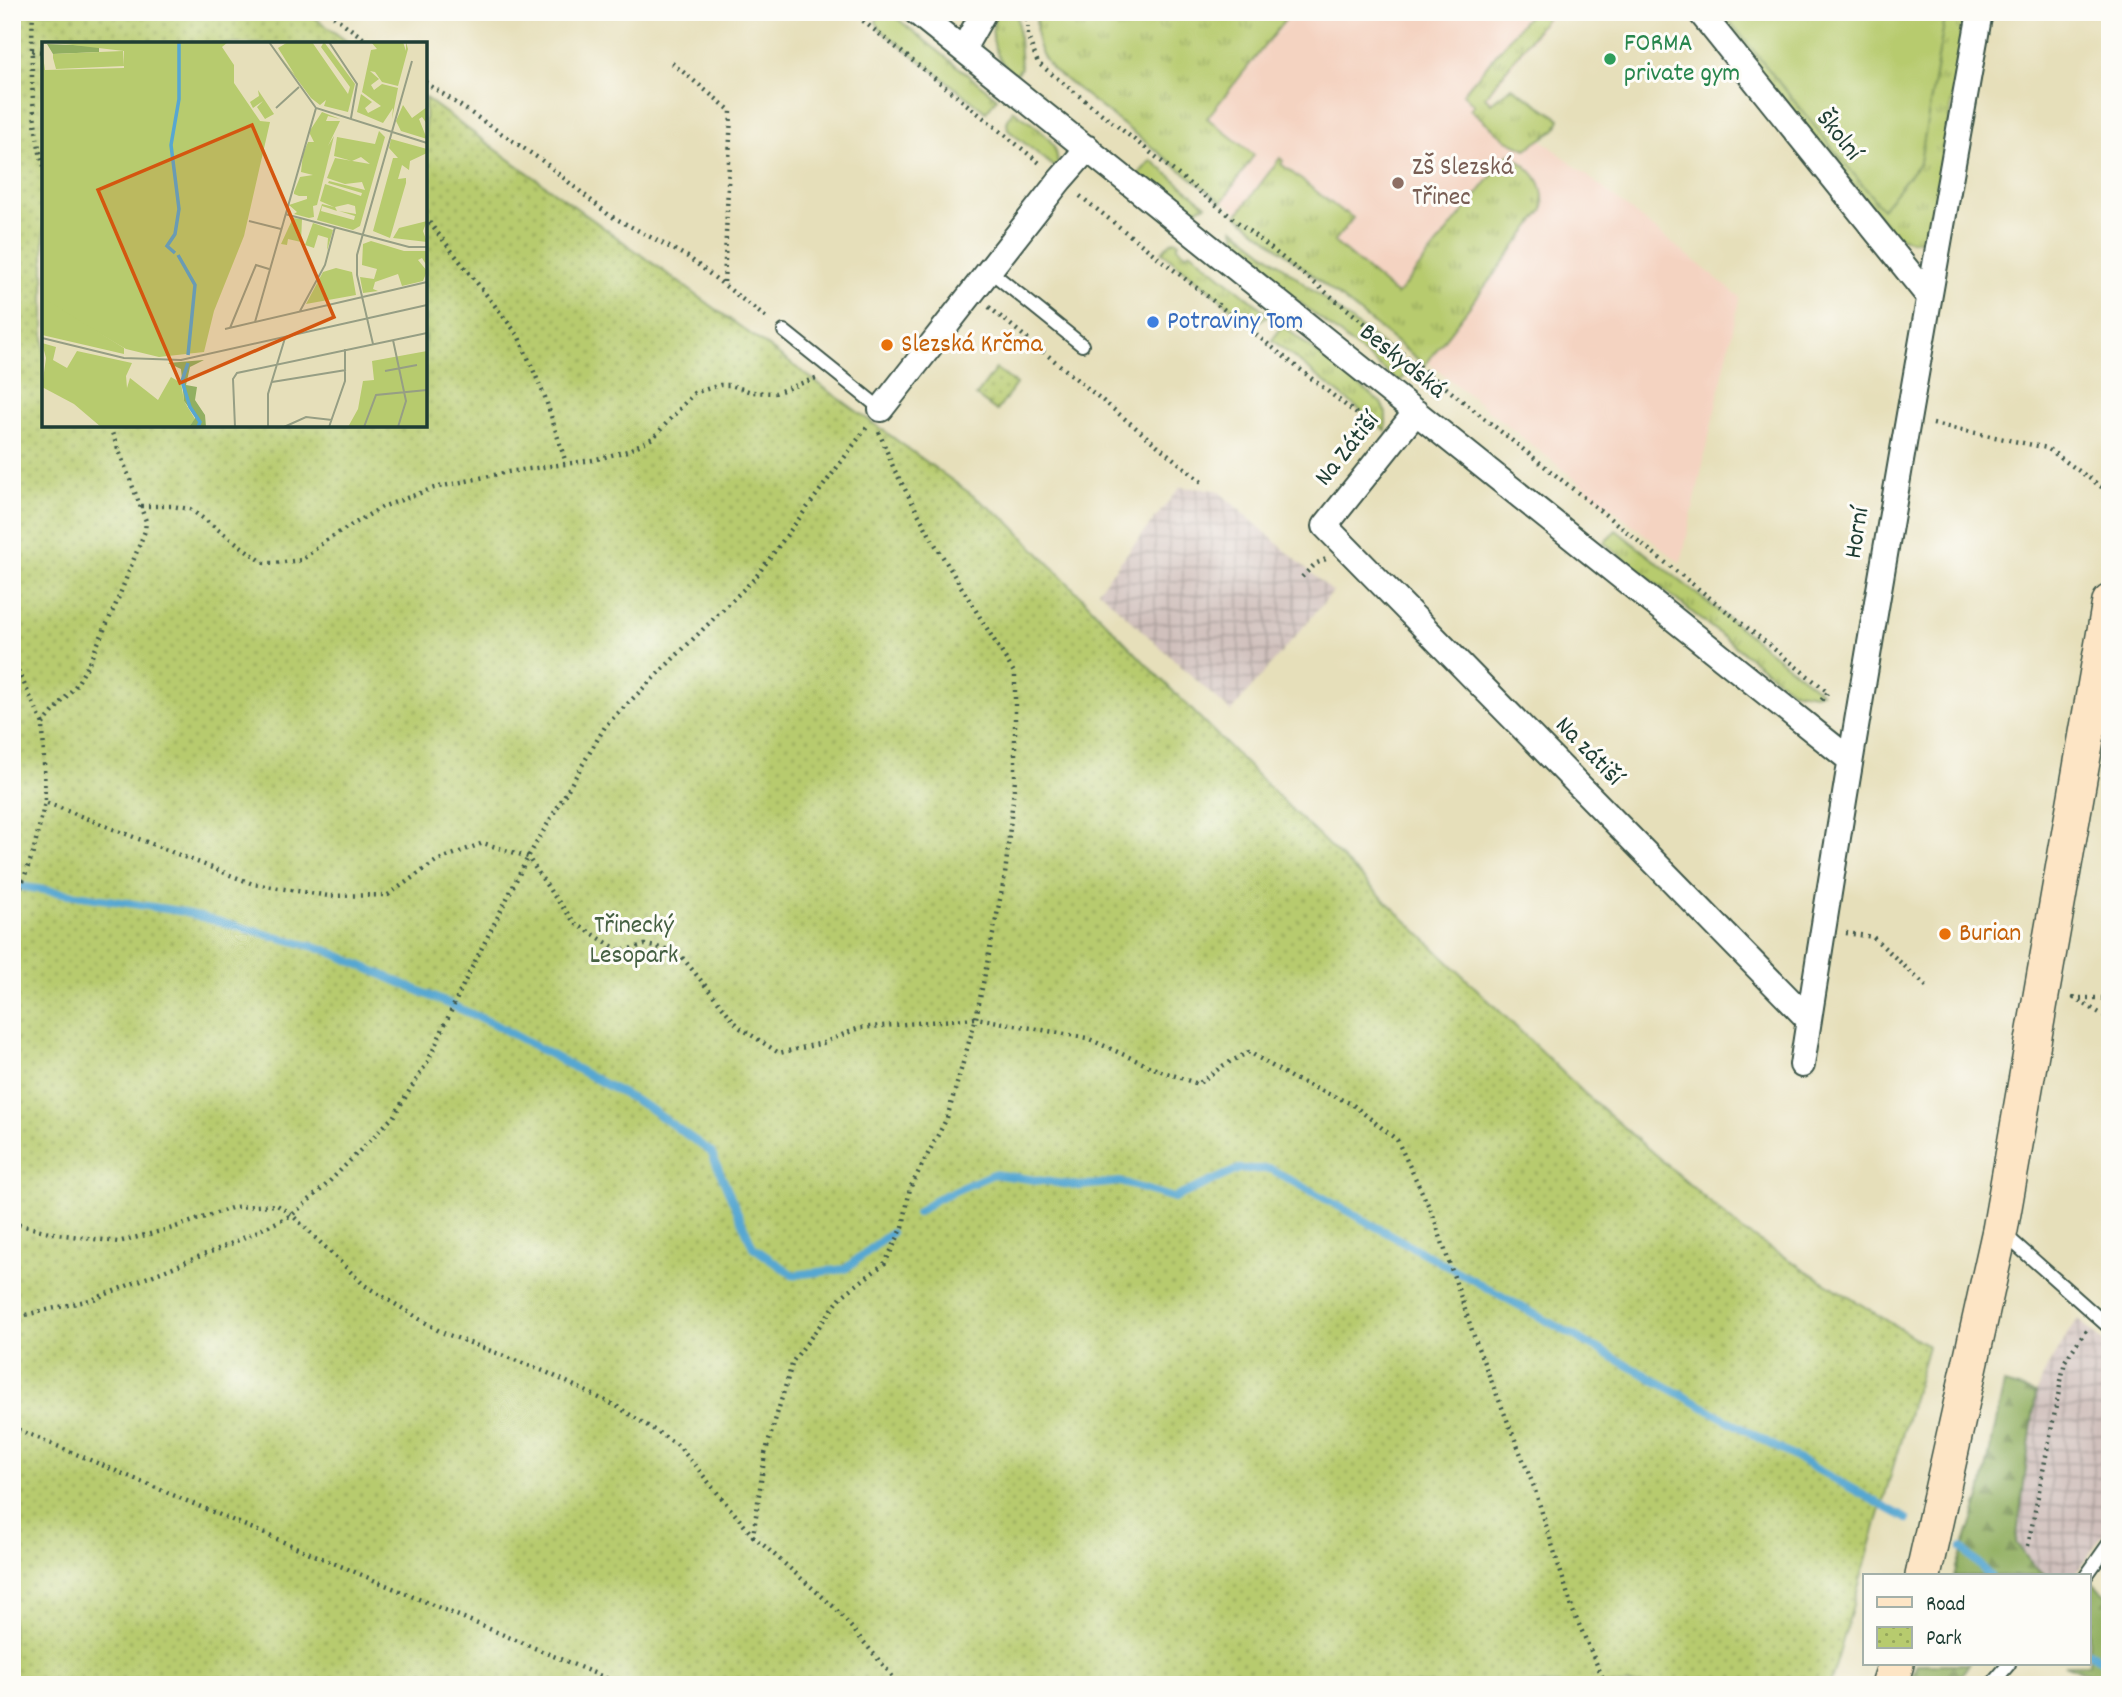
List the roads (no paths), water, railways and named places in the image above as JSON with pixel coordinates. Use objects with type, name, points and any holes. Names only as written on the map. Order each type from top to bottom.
[{"type":"main road","points":[[1923,1574],[2000,1230],[2110,602]]},
{"type":"main road","points":[[1889,1685],[1895,1666]]},
{"type":"street","name":"Beskydská","points":[[916,12],[1850,760]]},
{"type":"street","points":[[963,48],[984,12]]},
{"type":"street","name":"Školní","points":[[1700,12],[1929,297]]},
{"type":"street","name":"Horní","points":[[1802,1065],[1850,760],[1980,12]]},
{"type":"street","points":[[877,414],[1088,148]]},
{"type":"street","name":"Na Zátiší","points":[[1325,526],[1416,412]]},
{"type":"street","name":"Na zátiší","points":[[1325,526],[1809,1020]]},
{"type":"lane","points":[[990,271],[1082,345]]},
{"type":"lane","points":[[784,331],[832,370],[877,414]]},
{"type":"lane","points":[[2000,1230],[2110,1328]]},
{"type":"lane","points":[[2087,1574],[2110,1542]]},
{"type":"lane","points":[[1992,1685],[2007,1666]]},
{"type":"waterway","points":[[12,885],[179,911],[326,950],[492,1023],[649,1108],[711,1152],[753,1247],[793,1275],[845,1269],[891,1233]]},
{"type":"waterway","points":[[917,1213],[936,1199],[993,1174],[1079,1186],[1120,1182],[1174,1198],[1239,1169],[1271,1169],[1907,1519]]},
{"type":"waterway","points":[[1962,1548],[1988,1574]]},
{"type":"waterway","points":[[2090,1654],[2110,1665]]},
{"type":"place","name":"FORMA private gym","points":[[1610,59]]},
{"type":"place","name":"ZŠ Slezská Třinec","points":[[1398,183]]},
{"type":"place","name":"Potraviny Tom","points":[[1153,322]]},
{"type":"place","name":"Slezská Krčma","points":[[887,345]]},
{"type":"place","name":"Burian","points":[[1945,934]]},
{"type":"park label","name":"Třinecký Lesopark","points":[[634,941]]}]
